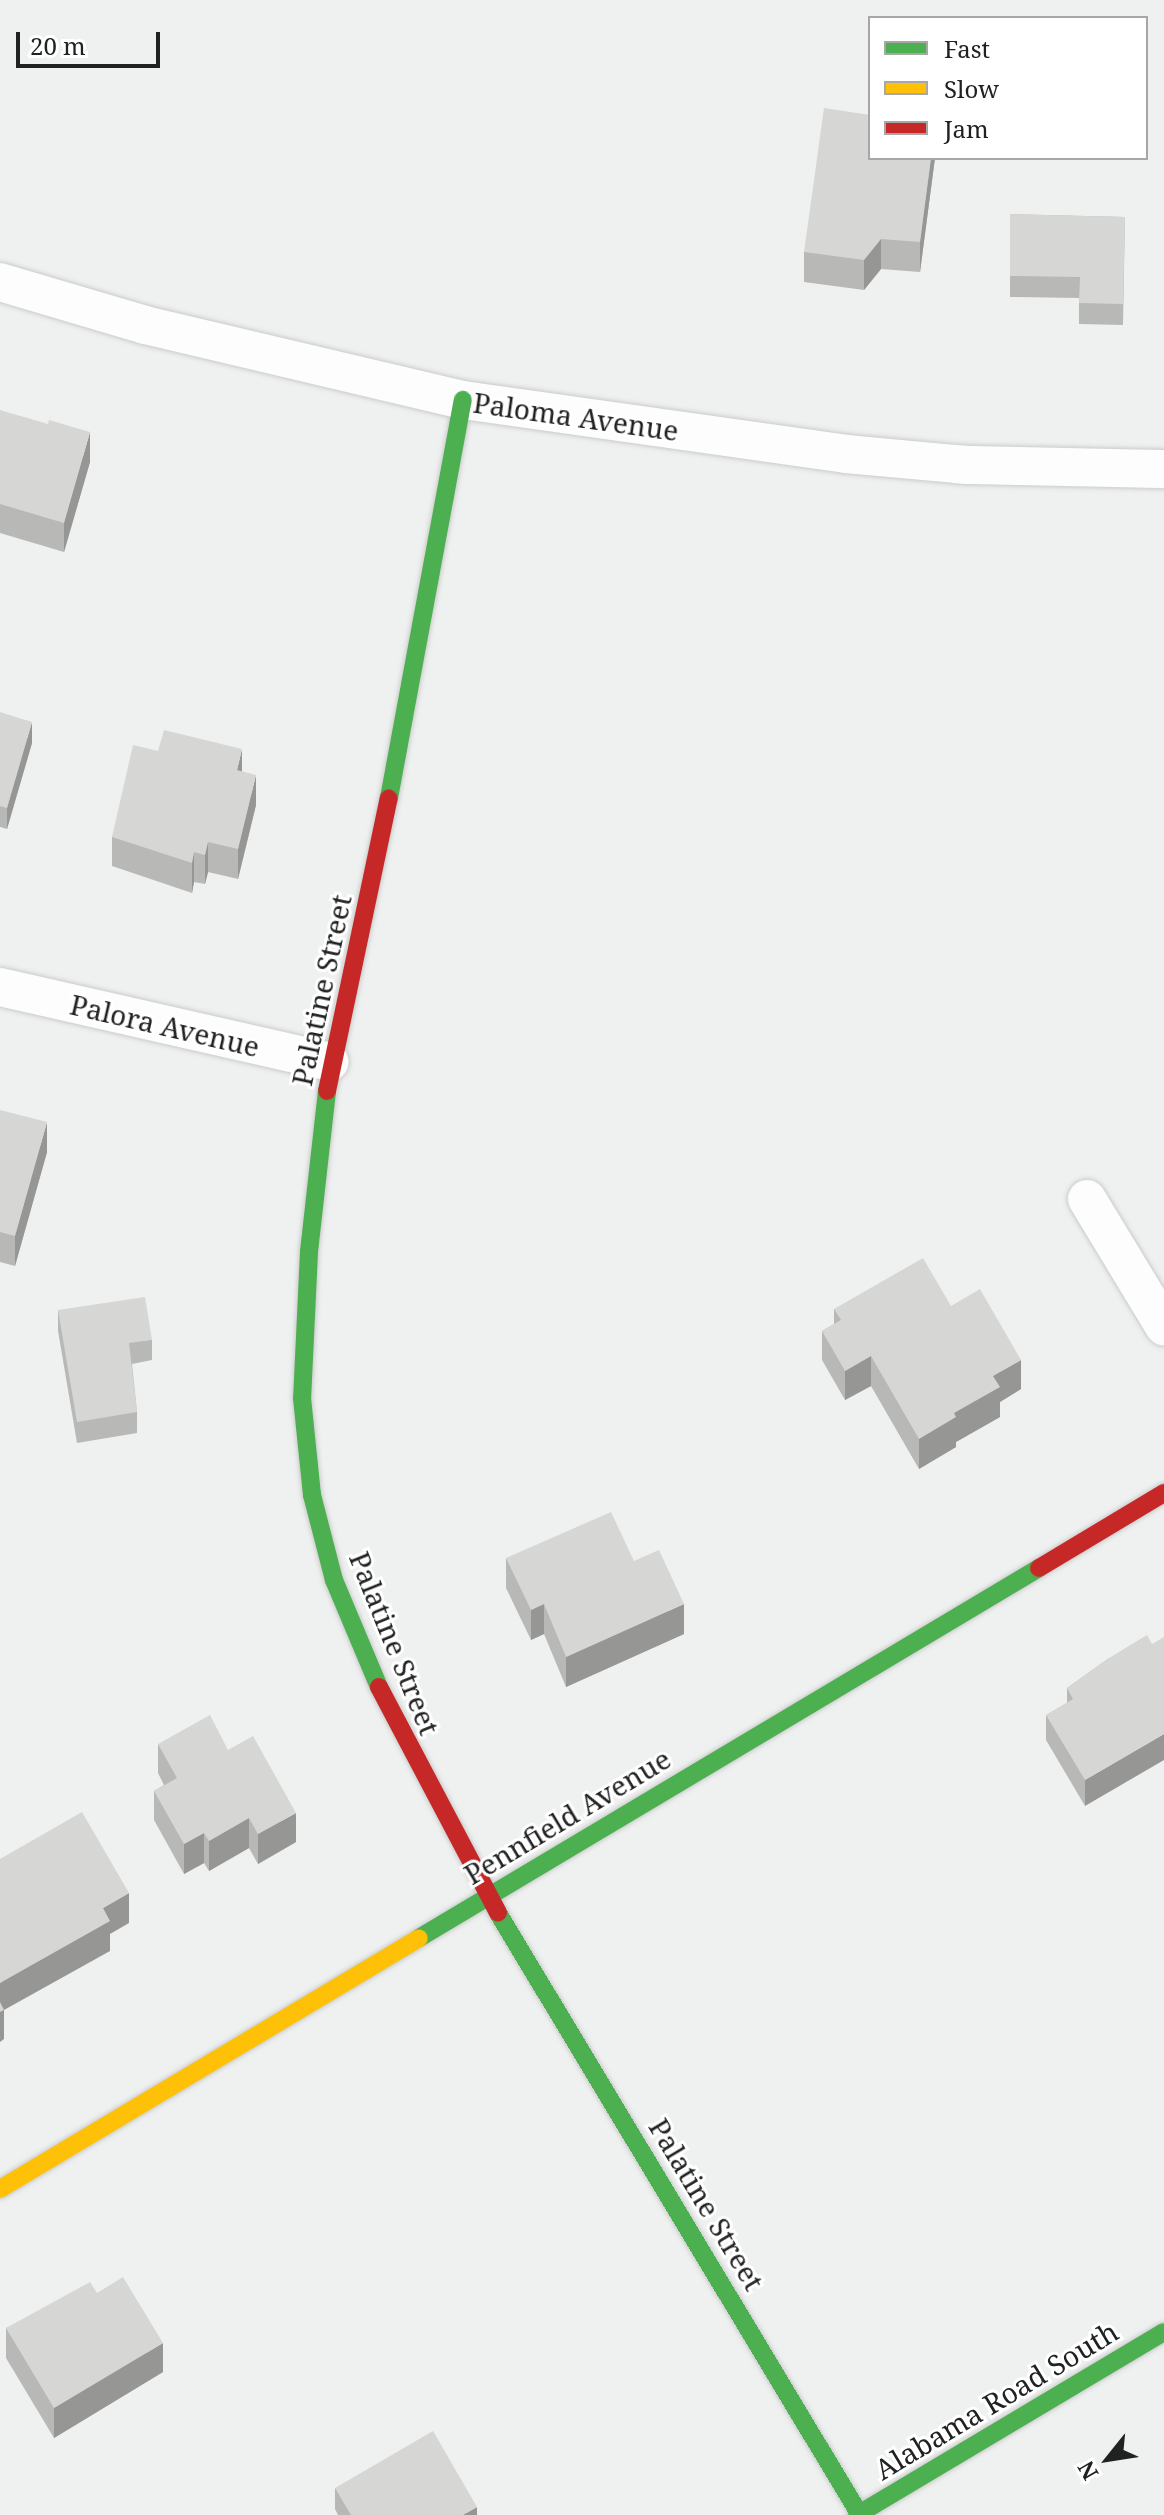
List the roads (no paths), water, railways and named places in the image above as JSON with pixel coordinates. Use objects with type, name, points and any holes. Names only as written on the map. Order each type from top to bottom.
[{"type":"street","name":"Paloma Avenue","points":[[0,282],[145,325],[463,400],[846,454],[967,465],[1164,469]]},
{"type":"street","name":"Palatine Street","points":[[463,400],[358,961],[330,1062],[309,1252],[302,1398],[312,1495],[334,1580],[366,1662],[461,1851],[490,1894],[859,2514]]},
{"type":"street","name":"Palora Avenue","points":[[0,987],[330,1062]]},
{"type":"street","points":[[1087,1199],[1164,1326]]},
{"type":"street","name":"Pennfield Avenue","points":[[0,2189],[1164,1493]]},
{"type":"street","name":"Alabama Road South","points":[[859,2514],[1164,2332]]}]
